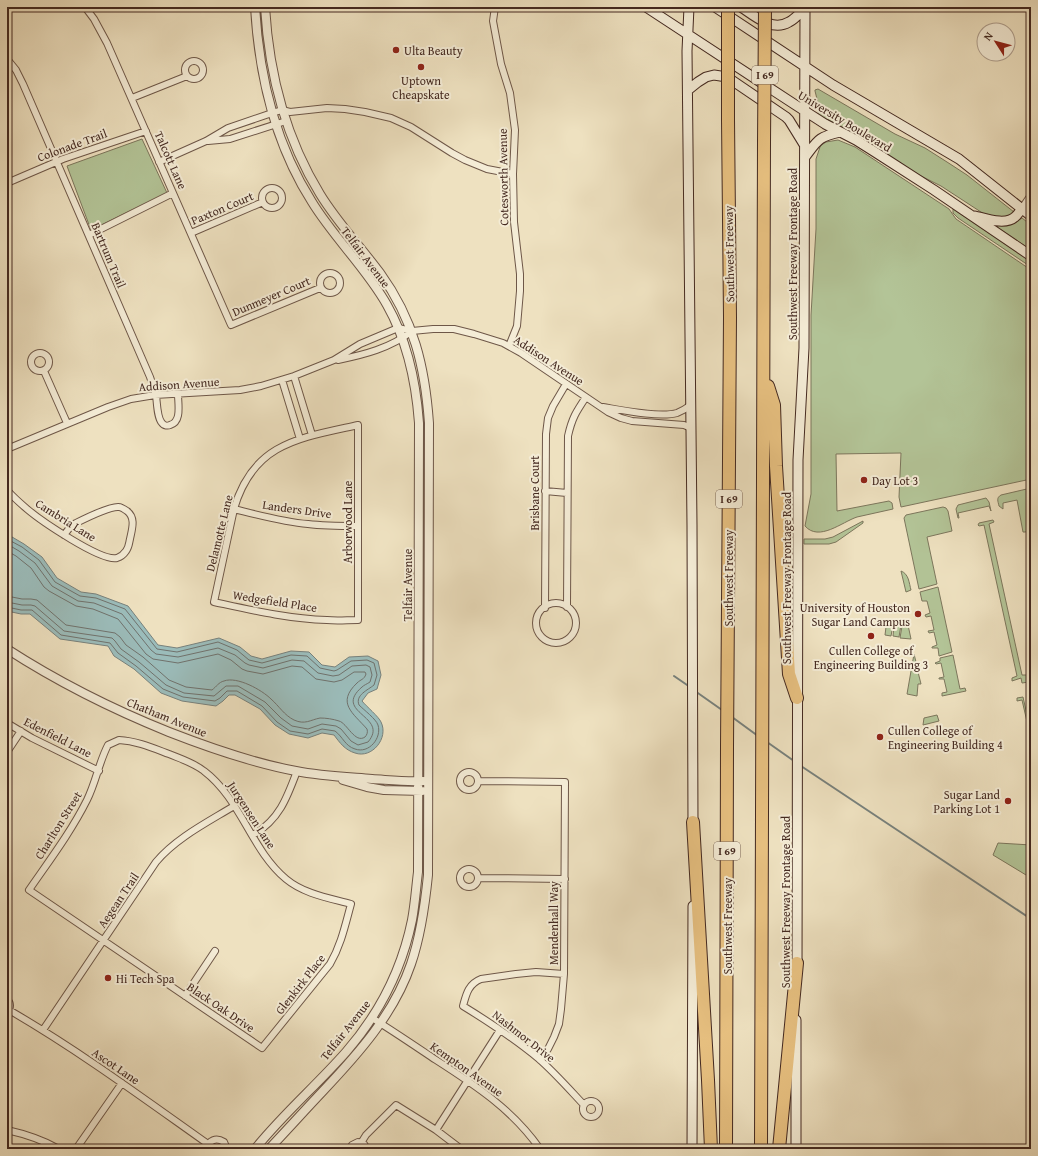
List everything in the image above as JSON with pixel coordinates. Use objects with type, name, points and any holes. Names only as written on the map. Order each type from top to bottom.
[{"type":"highway","name":"Southwest Freeway","points":[[726,1149],[730,317],[728,7]]},
{"type":"highway","name":"I 69","points":[[762,1149],[765,7]]},
{"type":"highway","points":[[764,372],[774,406],[776,466],[789,674],[797,698]]},
{"type":"highway","points":[[693,822],[711,1149]]},
{"type":"highway","points":[[779,1149],[797,963]]},
{"type":"main road","name":"University Boulevard","points":[[646,7],[805,111],[865,146],[1031,256]]},
{"type":"main road","points":[[689,7],[688,90],[693,721],[692,1149]]},
{"type":"main road","name":"University Boulevard","points":[[715,7],[833,85],[959,159],[1031,216]]},
{"type":"main road","points":[[741,7],[767,24],[774,25],[787,23],[805,7]]},
{"type":"main road","name":"Southwest Freeway Frontage Road","points":[[796,1149],[798,460],[804,348],[805,7]]},
{"type":"main road","points":[[688,90],[706,77],[714,75],[727,77],[786,117],[805,146]]},
{"type":"main road","points":[[805,157],[820,139],[827,135],[840,132]]},
{"type":"main road","points":[[972,216],[1004,221],[1016,217],[1022,208]]},
{"type":"street","name":"Talcott Lane","points":[[85,7],[94,19],[107,43],[231,325]]},
{"type":"street","name":"Telfair Avenue","points":[[255,7],[260,59],[272,113],[276,124],[295,172],[312,202],[334,234],[369,278],[387,304],[407,350],[413,371],[419,424],[418,872],[412,919],[405,947],[392,983],[372,1018],[346,1052],[255,1149]]},
{"type":"street","name":"Telfair Avenue","points":[[266,7],[270,59],[286,121],[301,159],[320,194],[380,274],[395,297],[412,331],[422,368],[427,395],[429,423],[428,875],[422,921],[410,965],[402,987],[381,1023],[354,1058],[269,1149]]},
{"type":"street","name":"Cotesworth Avenue","points":[[495,7],[493,21],[501,64],[510,93],[515,130],[513,174],[514,222],[520,274],[520,291],[517,326],[509,346]]},
{"type":"street","name":"Bartrum Trail","points":[[7,59],[16,70],[23,84],[57,161],[150,377],[156,395],[159,417],[162,423],[166,426],[172,425],[176,422],[178,416],[178,394]]},
{"type":"street","points":[[132,98],[187,76]]},
{"type":"street","points":[[159,162],[206,141],[228,128],[272,113],[282,110],[290,112],[327,108],[365,112],[391,118],[411,127],[465,160],[487,169],[513,174]]},
{"type":"street","points":[[206,141],[230,139],[286,121]]},
{"type":"street","name":"Colonade Trail","points":[[7,183],[78,153],[146,131]]},
{"type":"street","points":[[89,235],[173,193]]},
{"type":"street","points":[[1022,208],[1031,195]]},
{"type":"street","name":"Paxton Court","points":[[190,233],[263,202]]},
{"type":"street","name":"Dunmeyer Court","points":[[231,325],[320,288]]},
{"type":"street","name":"Addison Avenue","points":[[7,449],[130,399],[156,395],[240,390],[282,380],[334,360],[360,344],[398,328],[412,331],[454,329],[503,343],[521,353],[608,412],[621,418],[632,421],[678,424],[691,428]]},
{"type":"street","name":"Addison Avenue","points":[[334,360],[365,355],[402,339],[412,331]]},
{"type":"street","points":[[44,371],[67,424]]},
{"type":"street","points":[[294,376],[312,435]]},
{"type":"street","points":[[282,380],[300,439]]},
{"type":"street","name":"Brisbane Court","points":[[566,384],[548,418],[546,434],[545,491],[545,608],[542,609],[536,621],[537,628],[544,639],[556,643],[568,639],[572,635],[576,623],[575,616],[567,607],[568,436],[571,422],[586,397]]},
{"type":"street","name":"Addison Avenue","points":[[601,406],[644,413],[664,414],[677,413],[691,405]]},
{"type":"street","name":"Delamotte Lane","points":[[214,602],[237,498],[250,473],[272,452],[285,444],[312,435],[358,425]]},
{"type":"street","name":"Arborwood Lane","points":[[358,425],[358,620]]},
{"type":"street","name":"Cambria Lane","points":[[7,490],[27,509],[64,535],[106,557],[114,558],[126,552],[133,524],[131,515],[120,507],[112,508],[76,523],[71,526],[64,535]]},
{"type":"street","points":[[545,491],[567,493]]},
{"type":"street","name":"Landers Drive","points":[[234,509],[306,524],[358,526]]},
{"type":"street","name":"Wedgefield Place","points":[[214,602],[292,617],[327,620],[358,620]]},
{"type":"street","points":[[545,608],[548,605],[554,604],[561,604],[567,607]]},
{"type":"street","name":"Chatham Avenue","points":[[7,649],[66,685],[143,721],[222,752],[297,771],[330,776],[428,781]]},
{"type":"street","name":"Edenfield Lane","points":[[7,723],[98,771]]},
{"type":"street","points":[[7,752],[21,731]]},
{"type":"street","name":"Jurgensen Lane","points":[[108,745],[119,740],[130,741],[153,748],[191,763],[203,770],[215,780],[226,793],[268,859],[278,872],[288,880],[314,894],[351,904]]},
{"type":"street","name":"Charlton Street","points":[[29,890],[79,816],[88,798],[108,745]]},
{"type":"street","points":[[253,835],[269,824],[280,810],[288,795],[297,771]]},
{"type":"street","name":"Chatham Avenue","points":[[330,776],[367,787],[384,790],[428,791]]},
{"type":"street","name":"Mendenhall Way","points":[[478,781],[565,782],[564,974],[561,1009],[559,1024],[551,1043],[540,1060]]},
{"type":"street","name":"Aegean Trail","points":[[43,1030],[164,852],[234,806]]},
{"type":"street","points":[[478,878],[564,879]]},
{"type":"street","name":"Black Oak Drive","points":[[29,890],[262,1048]]},
{"type":"street","name":"Glenkirk Place","points":[[262,1048],[330,964],[342,939],[351,904]]},
{"type":"street","points":[[185,996],[215,951]]},
{"type":"street","name":"Nashmor Drive","points":[[564,974],[536,972],[480,979],[475,981],[470,986],[466,993],[463,1006],[500,1030],[540,1060],[584,1105]]},
{"type":"street","name":"Ascot Lane","points":[[7,999],[10,1004],[8,1011],[43,1030],[122,1083],[207,1147],[214,1140],[221,1140],[226,1145],[227,1149]]},
{"type":"street","name":"Kempton Avenue","points":[[372,1018],[485,1092],[522,1126],[540,1149]]},
{"type":"street","points":[[436,1130],[500,1030]]},
{"type":"street","points":[[76,1149],[122,1083]]},
{"type":"street","points":[[361,1143],[366,1135],[396,1105],[436,1130],[461,1149]]},
{"type":"street","points":[[7,1130],[23,1134],[59,1149]]},
{"type":"street","points":[[350,1149],[355,1143],[364,1144],[367,1149]]},
{"type":"green space","points":[[818,89],[895,134],[925,148],[967,175],[1014,212],[1006,217],[984,214],[941,186],[913,172],[860,137],[819,115],[819,107],[815,91]]},
{"type":"green space","points":[[142,139],[167,193],[91,230],[67,166]]},
{"type":"green space","points":[[838,140],[855,147],[949,209],[956,219],[1031,270],[1031,479],[901,507],[899,497],[901,453],[836,454],[837,511],[889,501],[892,503],[893,509],[857,517],[824,532],[817,532],[805,526],[811,494],[811,315],[816,229],[816,159],[820,147],[823,144]]},
{"type":"green space","points":[[953,209],[1031,261],[1031,267],[958,218],[953,213]]},
{"type":"green space","points":[[1022,218],[1031,225],[1031,250],[992,224],[1013,223]]},
{"type":"green space","points":[[1031,488],[1031,531],[1023,532],[1017,500],[1003,503],[1003,509],[999,506],[998,498],[1001,495]]},
{"type":"green space","points":[[986,498],[989,502],[991,511],[989,506],[958,513],[958,518],[956,509],[958,505]]},
{"type":"green space","points":[[943,507],[948,511],[952,531],[927,537],[937,584],[919,589],[904,518],[906,515]]},
{"type":"green space","points":[[993,520],[994,522],[989,524],[1022,675],[1027,675],[1029,682],[1022,683],[1021,678],[1012,681],[1012,678],[1017,676],[984,525],[978,525],[979,523]]},
{"type":"green space","points":[[863,521],[863,523],[836,542],[829,544],[804,544],[804,539],[825,539],[833,537]]},
{"type":"green space","points":[[901,571],[906,574],[911,590],[906,592]]},
{"type":"green space","points":[[938,587],[952,652],[939,656],[938,648],[932,648],[937,645],[934,632],[929,633],[928,631],[934,630],[931,616],[926,617],[925,615],[930,613],[927,601],[922,601],[920,592]]},
{"type":"green space","points":[[893,625],[891,636],[885,635],[886,627]]},
{"type":"green space","points":[[901,625],[899,637],[893,636],[894,626]]},
{"type":"green space","points":[[908,625],[911,639],[900,638],[902,626]]},
{"type":"green space","points":[[914,654],[921,684],[918,684],[917,696],[907,694]]},
{"type":"green space","points":[[953,655],[960,689],[965,688],[966,691],[942,696],[942,693],[947,692],[944,679],[939,678],[944,677],[941,663],[935,663],[940,661],[940,658]]},
{"type":"green space","points":[[1023,697],[1031,739],[1022,700],[1017,701],[1017,698]]},
{"type":"green space","points":[[937,715],[939,721],[923,725],[924,718]]},
{"type":"green space","points":[[998,843],[1031,845],[1031,878],[993,855]]},
{"type":"water","points":[[7,534],[42,557],[57,578],[81,592],[96,594],[128,606],[158,645],[177,648],[219,638],[240,647],[251,656],[262,659],[291,651],[309,652],[322,665],[335,667],[349,657],[368,656],[378,661],[381,675],[377,689],[368,693],[362,701],[381,722],[383,734],[381,740],[373,750],[367,753],[355,753],[346,748],[334,735],[322,733],[308,738],[289,734],[275,725],[260,709],[235,695],[229,695],[216,706],[182,701],[161,693],[134,669],[114,656],[108,646],[60,639],[30,614],[7,611]]},
{"type":"waterway","points":[[674,676],[690,687]]},
{"type":"waterway","points":[[695,691],[722,710]]},
{"type":"waterway","points":[[732,717],[758,736]]},
{"type":"waterway","points":[[767,742],[794,761]]},
{"type":"waterway","points":[[801,766],[1031,919]]},
{"type":"place","name":"Ulta Beauty","points":[[396,50]]},
{"type":"place","name":"Uptown Cheapskate","points":[[421,67]]},
{"type":"place","name":"Day Lot 3","points":[[864,480]]},
{"type":"place","name":"University of Houston Sugar Land Campus","points":[[918,614]]},
{"type":"place","name":"Cullen College of Engineering Building 3","points":[[871,636]]},
{"type":"place","name":"Cullen College of Engineering Building 4","points":[[880,737]]},
{"type":"place","name":"Sugar Land Parking Lot 1","points":[[1008,801]]},
{"type":"place","name":"Hi Tech Spa","points":[[108,978]]}]
